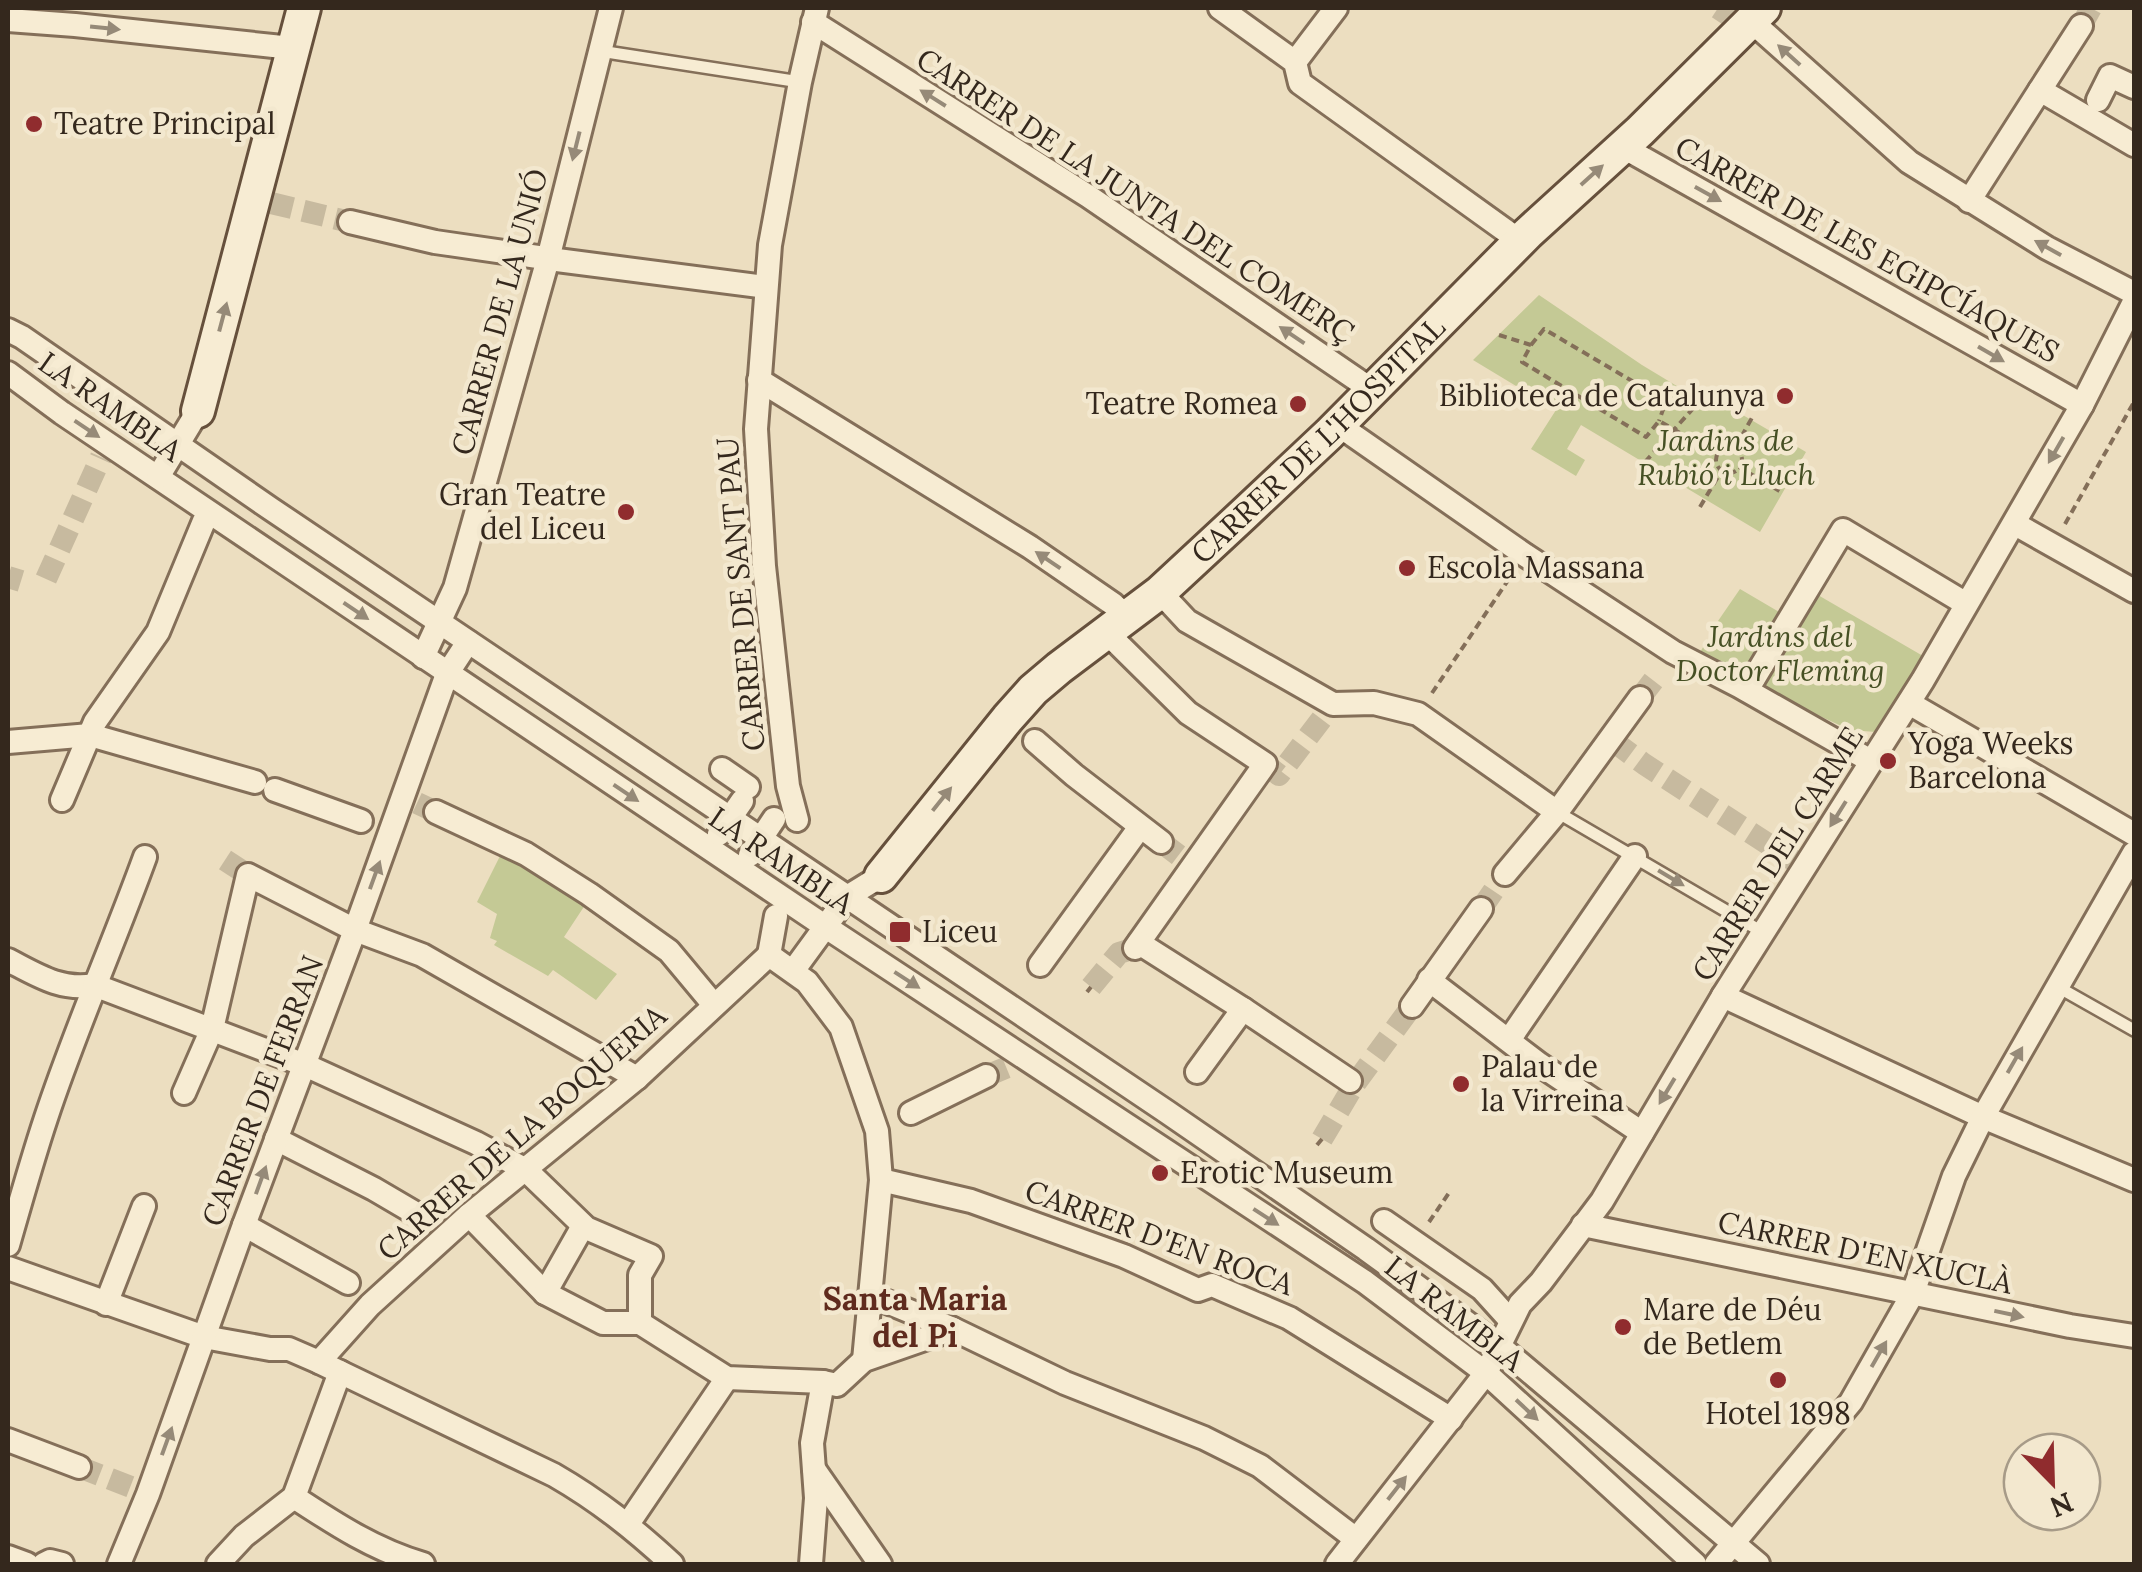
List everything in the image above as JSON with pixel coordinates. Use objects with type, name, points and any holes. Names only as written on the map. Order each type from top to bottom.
[{"type":"street","points":[[158,477],[198,411],[265,185],[292,48],[304,8]]},
{"type":"street","name":"CARRER DE LA UNIÓ","points":[[424,657],[459,591],[612,8]]},
{"type":"street","points":[[1220,8],[1295,62],[1300,83],[1520,241]]},
{"type":"street","points":[[1295,62],[1336,8]]},
{"type":"street","name":"CARRER DE SANT PAU","points":[[776,836],[790,799],[764,566],[756,429],[770,244],[815,14]]},
{"type":"street","name":"CARRER DE LA JUNTA DEL COMERÇ","points":[[815,14],[1372,390]]},
{"type":"street","points":[[1748,18],[1908,162],[2047,248],[2134,293]]},
{"type":"street","name":"CARRER DE L'HOSPITAL","points":[[876,880],[1021,729],[1040,674],[1160,592],[1329,434],[1520,241],[1623,147],[1748,18]]},
{"type":"street","points":[[8,20],[292,48]]},
{"type":"street","points":[[1968,201],[2080,26]]},
{"type":"street","points":[[2092,110],[2110,76],[2134,87]]},
{"type":"street","points":[[2040,90],[2092,110],[2134,145]]},
{"type":"street","name":"CARRER DE LES EGIPCÍAQUES","points":[[1623,147],[2082,405]]},
{"type":"street","points":[[350,222],[435,242],[766,287]]},
{"type":"street","name":"CARRER DEL CARME","points":[[1336,1564],[1485,1375],[1520,1304],[1602,1201],[1724,996],[1910,703],[2132,314]]},
{"type":"street","name":"LA RAMBLA","points":[[8,330],[468,642],[776,836],[846,897],[1145,1089],[1498,1346],[1758,1564]]},
{"type":"street","name":"LA RAMBLA","points":[[8,372],[822,931],[1365,1282],[1485,1375],[1695,1564]]},
{"type":"street","points":[[759,380],[1113,604],[1116,624],[1188,713],[1265,764],[1137,946],[1243,1009],[1350,1081]]},
{"type":"street","points":[[1347,432],[1525,556],[1666,662],[1702,668],[1872,762]]},
{"type":"street","points":[[62,800],[95,722],[158,632],[204,521]]},
{"type":"street","points":[[2015,524],[2134,591]]},
{"type":"street","points":[[1746,690],[1842,530],[1958,600]]},
{"type":"street","points":[[1160,592],[1187,621],[1333,704],[1374,703],[1418,714],[1556,812]]},
{"type":"street","name":"CARRER DE FERRAN","points":[[119,1564],[139,1490],[204,1338],[355,930],[375,828],[418,805],[448,674],[468,642]]},
{"type":"street","points":[[1505,874],[1612,741],[1640,698]]},
{"type":"street","points":[[1910,703],[2134,834]]},
{"type":"street","points":[[1021,729],[1161,842]]},
{"type":"street","points":[[8,742],[90,736],[265,786],[375,828]]},
{"type":"street","name":"LA RAMBLA","points":[[722,769],[735,810]]},
{"type":"street","points":[[418,805],[526,854],[589,894],[668,951],[714,1005]]},
{"type":"street","points":[[1040,965],[1140,827]]},
{"type":"street","points":[[1716,1564],[1851,1402],[1913,1294],[1954,1176],[1982,1117],[2134,852]]},
{"type":"street","points":[[1508,1040],[1635,856]]},
{"type":"street","points":[[8,1245],[45,1119],[145,857]]},
{"type":"street","points":[[184,1093],[212,1029],[248,875],[355,930],[422,955],[637,1078]]},
{"type":"street","name":"LA RAMBLA","points":[[822,931],[846,897],[876,880]]},
{"type":"street","points":[[1412,1006],[1481,908]]},
{"type":"street","points":[[776,916],[769,955],[800,976],[842,1027],[877,1132],[881,1180],[864,1360]]},
{"type":"street","points":[[800,976],[822,931]]},
{"type":"street","name":"CARRER DE LA BOQUERIA","points":[[330,1367],[368,1303],[440,1238],[637,1078],[769,955]]},
{"type":"street","points":[[8,960],[74,988],[94,985],[305,1065],[392,1103],[526,1170],[584,1227],[651,1256],[640,1274],[640,1323]]},
{"type":"street","points":[[1429,980],[1539,1064],[1642,1133]]},
{"type":"street","points":[[1724,996],[1982,1117],[2134,1180]]},
{"type":"street","points":[[1197,1072],[1243,1009]]},
{"type":"street","points":[[912,1113],[986,1076]]},
{"type":"street","points":[[1120,1113],[1145,1089]]},
{"type":"street","points":[[276,1140],[420,1216]]},
{"type":"street","name":"CARRER D'EN ROCA","points":[[881,1180],[971,1201],[1124,1256],[1198,1290],[1212,1285],[1244,1298],[1289,1318],[1451,1419]]},
{"type":"street","points":[[106,1304],[144,1206]]},
{"type":"street","points":[[469,1215],[546,1293],[602,1323],[640,1323],[727,1378],[830,1383],[864,1360],[952,1329]]},
{"type":"street","name":"LA RAMBLA","points":[[1384,1221],[1482,1289],[1510,1320]]},
{"type":"street","points":[[244,1225],[348,1283]]},
{"type":"street","name":"CARRER D'EN XUCLÀ","points":[[1583,1225],[2134,1336]]},
{"type":"street","points":[[546,1293],[584,1227]]},
{"type":"street","points":[[8,1268],[204,1338],[289,1349],[330,1367],[582,1491],[628,1524],[672,1564]]},
{"type":"street","points":[[870,1296],[952,1329],[1064,1382],[1204,1438],[1260,1466],[1356,1539]]},
{"type":"street","points":[[218,1564],[244,1536],[294,1497],[330,1367]]},
{"type":"street","points":[[628,1524],[727,1378]]},
{"type":"street","points":[[812,1564],[816,1498],[812,1443],[830,1383]]},
{"type":"street","points":[[8,1440],[78,1467]]},
{"type":"street","points":[[814,1469],[880,1564]]},
{"type":"street","points":[[294,1497],[356,1537],[408,1562]]},
{"type":"street","points":[[8,1557],[27,1564]]},
{"type":"street","points":[[44,1564],[62,1564]]},
{"type":"lane","points":[[600,51],[800,82]]},
{"type":"lane","points":[[1556,812],[1764,933]]},
{"type":"lane","points":[[2058,987],[2134,1030]]},
{"type":"path","points":[[1544,329],[1666,401],[1659,421],[1646,437],[1522,362],[1531,346],[1544,329]]},
{"type":"path","points":[[1499,335],[1531,346]]},
{"type":"path","points":[[1645,462],[1704,392]]},
{"type":"path","points":[[2059,533],[2134,402]]},
{"type":"path","points":[[1735,448],[1754,416]]},
{"type":"path","points":[[1659,421],[1717,454]]},
{"type":"path","points":[[1735,448],[1724,448],[1717,454],[1717,465],[1729,472],[1739,467]]},
{"type":"path","points":[[1735,448],[1741,457],[1739,467]]},
{"type":"path","points":[[1739,467],[1783,493]]},
{"type":"path","points":[[1700,507],[1722,470]]},
{"type":"path","points":[[1418,714],[1525,556]]},
{"type":"path","points":[[1317,1145],[1322,1139]]},
{"type":"path","points":[[1429,1222],[1452,1190]]},
{"type":"green space","name":"Jardins de Rubió i Lluch","points":[[1539,295],[1695,397],[1700,390],[1806,452],[1760,532],[1581,425],[1567,449],[1585,460],[1576,476],[1531,449],[1556,410],[1473,360]]},
{"type":"green space","name":"Jardins del Doctor Fleming","points":[[1799,584],[1923,656],[1876,732],[1850,730],[1696,659],[1740,589],[1781,613]]},
{"type":"green space","points":[[503,850],[589,899],[564,937],[617,974],[596,1000],[553,970],[548,976],[494,945],[497,941],[490,938],[497,914],[477,902]]},
{"type":"tunnel","points":[[1718,8],[1733,18]]},
{"type":"tunnel","points":[[2081,26],[2091,8]]},
{"type":"tunnel","points":[[271,203],[350,222]]},
{"type":"tunnel","points":[[46,579],[101,457]]},
{"type":"tunnel","points":[[8,577],[21,581]]},
{"type":"tunnel","points":[[1640,698],[1660,672]]},
{"type":"tunnel","points":[[1265,764],[1279,775],[1333,704]]},
{"type":"tunnel","points":[[1613,741],[1796,862]]},
{"type":"tunnel","points":[[417,803],[436,812]]},
{"type":"tunnel","points":[[1161,842],[1190,864]]},
{"type":"tunnel","points":[[225,860],[248,875]]},
{"type":"tunnel","points":[[1481,909],[1505,874]]},
{"type":"tunnel","points":[[1091,987],[1119,953],[1135,948]]},
{"type":"tunnel","points":[[1322,1139],[1354,1085],[1412,1006]]},
{"type":"tunnel","points":[[986,1076],[1008,1067]]},
{"type":"tunnel","points":[[79,1467],[131,1487]]},
{"type":"place","name":"Teatre Principal","points":[[34,124]]},
{"type":"place","name":"Biblioteca de Catalunya","points":[[1785,396]]},
{"type":"place","name":"Teatre Romea","points":[[1298,404]]},
{"type":"place","name":"Gran Teatre del Liceu","points":[[626,512]]},
{"type":"place","name":"Escola Massana","points":[[1407,568]]},
{"type":"place","name":"Yoga Weeks Barcelona","points":[[1888,761]]},
{"type":"place","name":"Liceu","points":[[900,932]]},
{"type":"place","name":"Palau de la Virreina","points":[[1461,1084]]},
{"type":"place","name":"Erotic Museum","points":[[1160,1173]]},
{"type":"place","name":"Mare de Déu de Betlem","points":[[1623,1327]]},
{"type":"place","name":"Hotel 1898","points":[[1778,1380]]},
{"type":"district","name":"Santa Maria del Pi","points":[[915,1318]]}]
